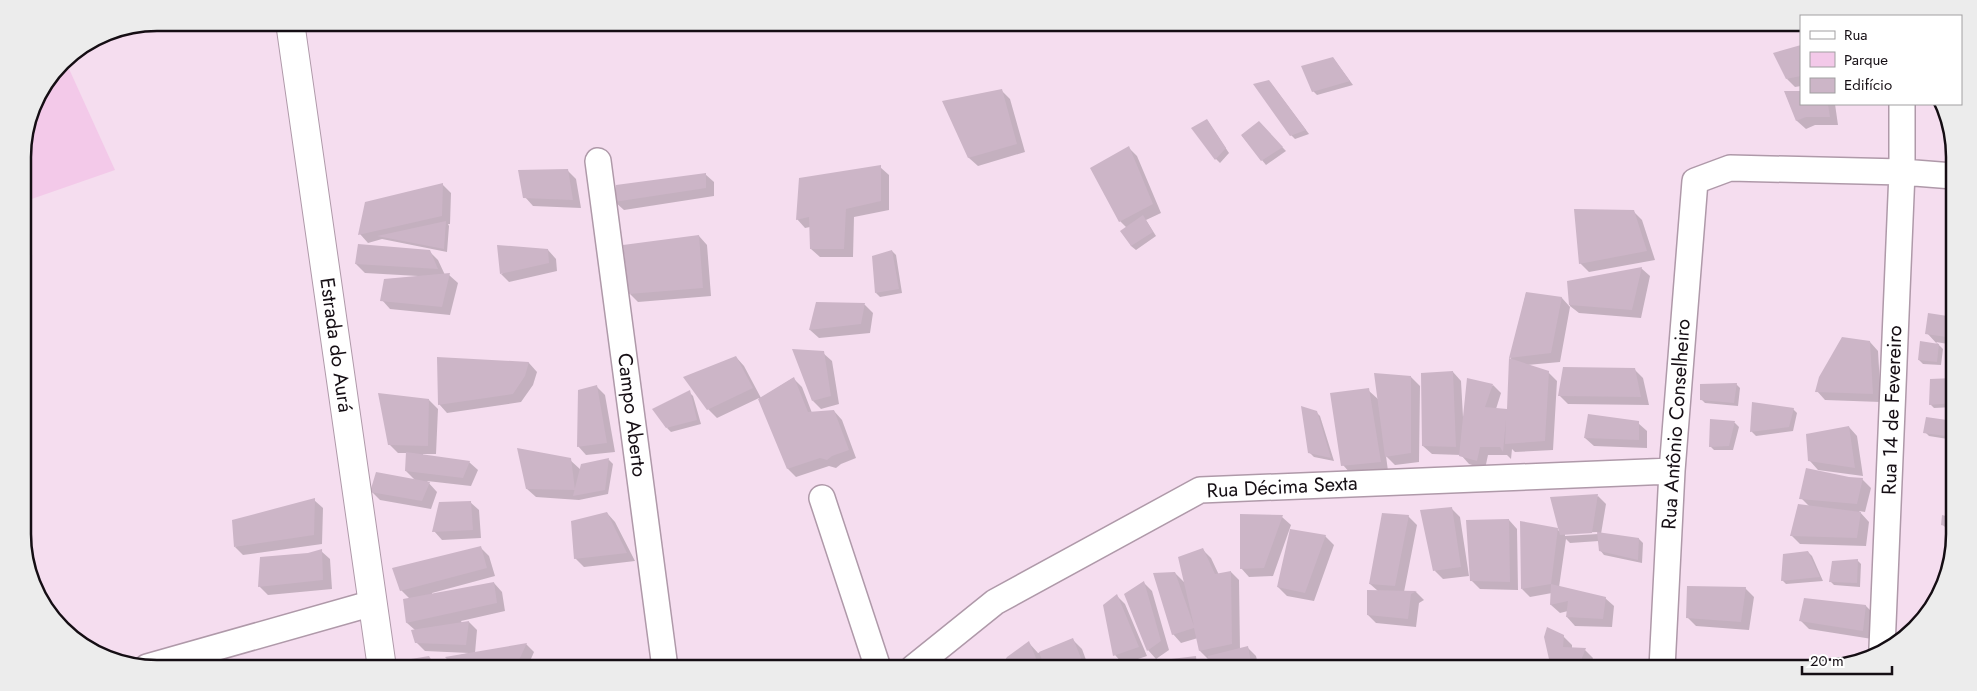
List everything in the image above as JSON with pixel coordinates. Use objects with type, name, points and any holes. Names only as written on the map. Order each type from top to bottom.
[{"type":"street","name":"Estrada do Aurá","points":[[291,32],[381,660]]},
{"type":"street","name":"Rua 14 de Fevereiro","points":[[1882,643],[1902,172],[1902,105]]},
{"type":"street","name":"Campo Aberto","points":[[598,161],[664,660]]},
{"type":"street","name":"Rua Antônio Conselheiro","points":[[1662,659],[1672,471],[1695,181],[1730,168],[1902,172]]},
{"type":"street","points":[[1902,172],[1946,175]]},
{"type":"street","name":"Rua Décima Sexta","points":[[924,660],[995,602],[1200,490],[1672,471]]},
{"type":"street","points":[[822,498],[875,660]]},
{"type":"street","points":[[172,660],[373,603]]},
{"type":"green space","points":[[68,68],[115,170],[32,199],[32,141],[36,124],[48,94]]},
{"type":"building","points":[[1800,45],[1800,76],[1786,79],[1773,53]]},
{"type":"building","points":[[1333,57],[1350,81],[1312,92],[1301,66]]},
{"type":"building","points":[[1269,80],[1306,130],[1290,136],[1253,84]]},
{"type":"building","points":[[1002,89],[1017,144],[968,158],[942,101]]},
{"type":"building","points":[[1784,91],[1800,91],[1800,105],[1828,105],[1830,117],[1806,117],[1796,121]]},
{"type":"building","points":[[1207,119],[1226,148],[1215,160],[1191,128]]},
{"type":"building","points":[[1259,121],[1283,147],[1261,161],[1241,135]]},
{"type":"building","points":[[1129,146],[1153,204],[1119,222],[1090,168]]},
{"type":"building","points":[[881,165],[881,201],[846,209],[844,249],[810,249],[809,217],[796,220],[799,178]]},
{"type":"building","points":[[568,169],[573,200],[523,198],[518,170]]},
{"type":"building","points":[[706,173],[706,188],[614,202],[616,185]]},
{"type":"building","points":[[443,183],[442,216],[358,235],[365,202]]},
{"type":"building","points":[[1574,209],[1634,210],[1647,251],[1579,264]]},
{"type":"building","points":[[1143,215],[1153,232],[1131,246],[1120,231]]},
{"type":"building","points":[[446,221],[444,249],[377,236]]},
{"type":"building","points":[[699,235],[703,288],[629,294],[623,245]]},
{"type":"building","points":[[358,244],[430,250],[438,269],[355,264]]},
{"type":"building","points":[[497,245],[548,249],[549,263],[500,274]]},
{"type":"building","points":[[892,250],[899,289],[875,293],[872,256]]},
{"type":"building","points":[[1642,267],[1632,310],[1569,305],[1567,281]]},
{"type":"building","points":[[450,273],[442,307],[380,301],[384,279]]},
{"type":"building","points":[[1526,292],[1562,297],[1551,353],[1509,358]]},
{"type":"building","points":[[816,302],[865,303],[861,324],[809,330]]},
{"type":"building","points":[[1928,313],[1946,316],[1946,337],[1925,334]]},
{"type":"building","points":[[1842,337],[1870,341],[1873,394],[1815,392],[1819,377]]},
{"type":"building","points":[[1920,341],[1939,344],[1937,362],[1918,360]]},
{"type":"building","points":[[792,349],[824,351],[831,396],[812,401]]},
{"type":"building","points":[[736,356],[753,388],[707,410],[683,377]]},
{"type":"building","points":[[437,357],[529,362],[525,376],[513,394],[438,405]]},
{"type":"building","points":[[1509,358],[1549,371],[1545,441],[1505,444],[1506,420],[1503,452],[1500,447],[1480,447],[1477,461],[1459,456],[1467,378],[1493,384],[1485,407],[1507,409]]},
{"type":"building","points":[[1563,367],[1635,368],[1641,397],[1558,396]]},
{"type":"building","points":[[1453,371],[1456,447],[1422,446],[1421,373]]},
{"type":"building","points":[[1374,373],[1411,376],[1411,453],[1385,457]]},
{"type":"building","points":[[794,377],[808,412],[834,410],[849,450],[832,456],[827,460],[820,458],[787,469],[758,399]]},
{"type":"building","points":[[1946,378],[1946,404],[1929,405],[1930,379]]},
{"type":"building","points":[[1737,383],[1734,403],[1700,400],[1700,384]]},
{"type":"building","points":[[597,385],[607,443],[577,447],[578,390]]},
{"type":"building","points":[[1369,388],[1381,462],[1341,466],[1330,393]]},
{"type":"building","points":[[690,390],[697,420],[666,428],[652,409]]},
{"type":"building","points":[[378,393],[429,399],[428,446],[388,445]]},
{"type":"building","points":[[1752,402],[1794,408],[1789,427],[1750,432]]},
{"type":"building","points":[[1301,406],[1317,411],[1331,458],[1308,453]]},
{"type":"building","points":[[1588,414],[1639,421],[1639,440],[1584,438]]},
{"type":"building","points":[[1926,417],[1946,420],[1946,436],[1923,433]]},
{"type":"building","points":[[1710,419],[1735,421],[1729,446],[1709,447]]},
{"type":"building","points":[[1849,426],[1855,468],[1808,461],[1806,434]]},
{"type":"building","points":[[517,448],[571,458],[575,490],[526,489]]},
{"type":"building","points":[[406,452],[470,461],[463,478],[405,471]]},
{"type":"building","points":[[609,458],[605,490],[573,496],[581,464]]},
{"type":"building","points":[[1806,468],[1863,478],[1857,504],[1799,499]]},
{"type":"building","points":[[376,472],[430,482],[422,501],[370,492]]},
{"type":"building","points":[[1598,494],[1592,533],[1560,535],[1550,497]]},
{"type":"building","points":[[315,498],[314,535],[234,547],[232,520]]},
{"type":"building","points":[[471,501],[473,530],[432,532],[439,502]]},
{"type":"building","points":[[1798,504],[1861,512],[1857,538],[1790,536]]},
{"type":"building","points":[[1452,507],[1461,567],[1433,571],[1420,510]]},
{"type":"building","points":[[607,512],[627,553],[574,559],[571,521]]},
{"type":"building","points":[[1382,513],[1409,515],[1395,586],[1369,584]]},
{"type":"building","points":[[1240,514],[1283,515],[1264,568],[1240,569]]},
{"type":"building","points":[[1942,515],[1946,516],[1946,526],[1941,525]]},
{"type":"building","points":[[1509,519],[1510,582],[1470,581],[1466,520]]},
{"type":"building","points":[[1520,521],[1558,528],[1551,584],[1521,589]]},
{"type":"building","points":[[1290,529],[1326,535],[1305,593],[1277,587]]},
{"type":"building","points":[[1597,532],[1639,538],[1638,560],[1599,551]]},
{"type":"building","points":[[481,546],[487,568],[400,591],[392,568]]},
{"type":"building","points":[[1203,548],[1215,574],[1231,571],[1232,644],[1199,651],[1194,628],[1172,635],[1153,573],[1175,572],[1194,626],[1178,557]]},
{"type":"building","points":[[322,549],[323,580],[258,587],[260,557],[308,553]]},
{"type":"building","points":[[1808,551],[1820,577],[1781,581],[1783,554]]},
{"type":"building","points":[[1858,559],[1857,583],[1829,582],[1832,561]]},
{"type":"building","points":[[1144,581],[1161,641],[1147,651],[1124,594]]},
{"type":"building","points":[[494,582],[497,603],[406,623],[403,599]]},
{"type":"building","points":[[1551,584],[1606,597],[1603,619],[1566,617],[1568,601],[1550,605]]},
{"type":"building","points":[[1687,586],[1746,587],[1741,622],[1686,618]]},
{"type":"building","points":[[1367,590],[1417,591],[1411,594],[1408,619],[1367,615]]},
{"type":"building","points":[[1117,594],[1139,647],[1113,656],[1103,605]]},
{"type":"building","points":[[1804,598],[1866,605],[1863,631],[1799,621]]},
{"type":"building","points":[[469,621],[466,645],[415,643],[411,630]]},
{"type":"building","points":[[1547,627],[1564,635],[1563,647],[1586,648],[1582,659],[1549,659],[1544,637]]},
{"type":"building","points":[[1073,638],[1082,659],[1042,659],[1039,652]]},
{"type":"building","points":[[1029,641],[1037,659],[1005,659]]},
{"type":"building","points":[[527,643],[519,660],[448,660],[445,657]]},
{"type":"building","points":[[1248,646],[1250,659],[1208,659],[1208,656]]},
{"type":"building","points":[[429,656],[431,660],[406,660]]},
{"type":"building","points":[[1196,656],[1196,659],[1168,659]]}]
